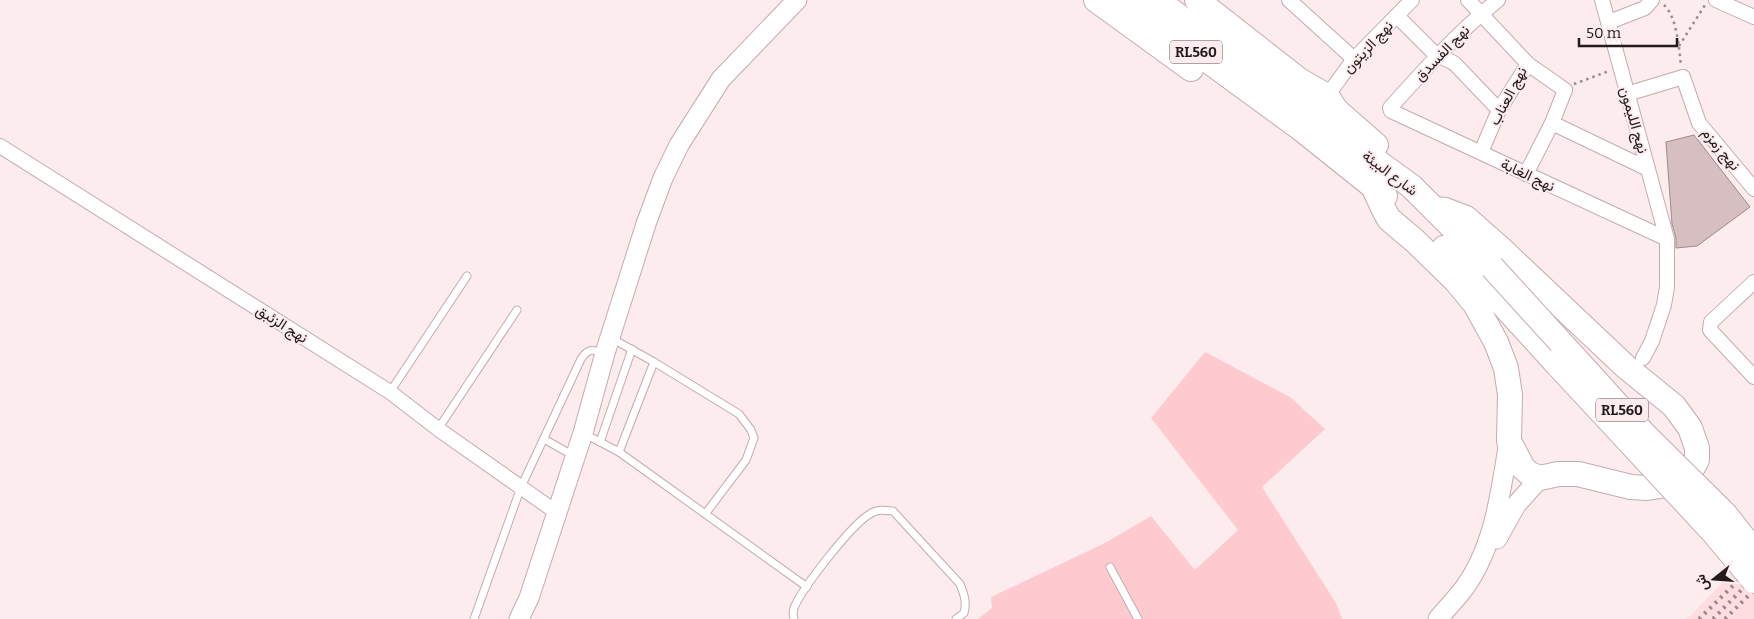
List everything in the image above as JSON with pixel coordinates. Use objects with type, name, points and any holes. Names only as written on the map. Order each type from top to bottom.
[{"type":"highway","points":[[1096,0],[1334,170],[1367,182],[1389,219],[1436,260],[1476,304],[1496,342],[1506,368],[1510,395],[1509,441],[1523,468],[1530,474],[1540,478],[1558,474],[1578,474],[1631,487],[1647,488],[1678,480],[1693,467],[1697,448],[1690,428],[1674,406],[1626,367],[1466,218],[1445,210],[1435,209]]},
{"type":"highway","name":"شارع البيئة","points":[[1125,0],[1272,98],[1411,186],[1435,209],[1488,276]]},
{"type":"highway","name":"RL560","points":[[1157,0],[1272,98],[1300,128],[1488,276],[1725,514],[1754,552]]},
{"type":"highway","points":[[1197,0],[1299,80],[1326,96],[1336,110],[1394,160],[1411,186]]},
{"type":"highway","name":"RL560","points":[[1488,276],[1754,581]]},
{"type":"main road","points":[[519,619],[529,598],[583,433],[607,345],[646,224],[664,178],[679,145],[721,79],[797,0]]},
{"type":"main road","points":[[1438,619],[1466,586],[1484,553],[1501,488],[1509,441]]},
{"type":"main road","points":[[1484,553],[1496,540],[1516,505],[1540,478]]},
{"type":"street","points":[[1289,0],[1354,59]]},
{"type":"street","name":"نهج الزيتون","points":[[1326,96],[1354,59],[1412,0]]},
{"type":"street","name":"نهج العناب","points":[[1468,0],[1528,64],[1499,110],[1480,152]]},
{"type":"street","name":"نهج الفسدق","points":[[1390,110],[1438,56],[1498,0]]},
{"type":"street","name":"نهج الليمون","points":[[1602,0],[1667,239],[1667,287],[1664,305],[1652,341],[1643,358]]},
{"type":"street","points":[[1609,22],[1645,8],[1652,0]]},
{"type":"street","points":[[1716,0],[1749,15]]},
{"type":"street","points":[[1397,16],[1438,56],[1447,58],[1455,64],[1499,110]]},
{"type":"street","points":[[1526,174],[1552,124],[1564,90],[1528,64]]},
{"type":"street","points":[[1627,94],[1683,77]]},
{"type":"street","name":"نهج زمزم","points":[[1683,77],[1699,123],[1754,189]]},
{"type":"street","name":"نهج الغابة","points":[[1390,110],[1667,239]]},
{"type":"street","points":[[1552,124],[1648,169]]},
{"type":"street","name":"نهج الزئبق","points":[[0,146],[390,392],[438,429],[556,512]]},
{"type":"street","points":[[1754,282],[1711,322],[1710,330],[1754,377]]},
{"type":"lane","points":[[390,392],[467,276]]},
{"type":"lane","points":[[438,429],[517,310]]},
{"type":"lane","points":[[474,619],[521,487],[586,352],[607,345],[632,349],[738,414],[751,430],[754,438],[746,460],[706,513]]},
{"type":"lane","points":[[600,442],[632,349]]},
{"type":"lane","points":[[619,452],[654,362]]},
{"type":"lane","points":[[583,433],[619,452],[807,587]]},
{"type":"lane","points":[[544,439],[575,456]]},
{"type":"lane","points":[[794,619],[793,609],[807,587],[851,529],[872,512],[882,510],[892,511],[960,584],[965,596],[966,607],[964,613],[956,619]]},
{"type":"lane","points":[[1110,567],[1138,619]]},
{"type":"path","points":[[1652,0],[1666,7],[1674,23],[1683,77]]},
{"type":"path","points":[[1679,46],[1709,0]]},
{"type":"path","points":[[1564,90],[1579,81],[1620,68]]},
{"type":"shaded area","points":[[1205,352],[1290,397],[1325,429],[1262,487],[1336,603],[1342,619],[978,619],[992,608],[991,597],[1105,543],[1151,516],[1195,570],[1238,530],[1151,418]]},
{"type":"shaded area","points":[[1754,551],[1754,619],[1687,619],[1693,613]]},
{"type":"building","points":[[1694,135],[1750,207],[1697,246],[1676,248],[1676,238],[1672,224],[1666,142]]},
{"type":"railway","points":[[1699,619],[1754,565]]},
{"type":"railway","points":[[1713,619],[1754,577]]},
{"type":"railway","points":[[1725,619],[1754,590]]}]
